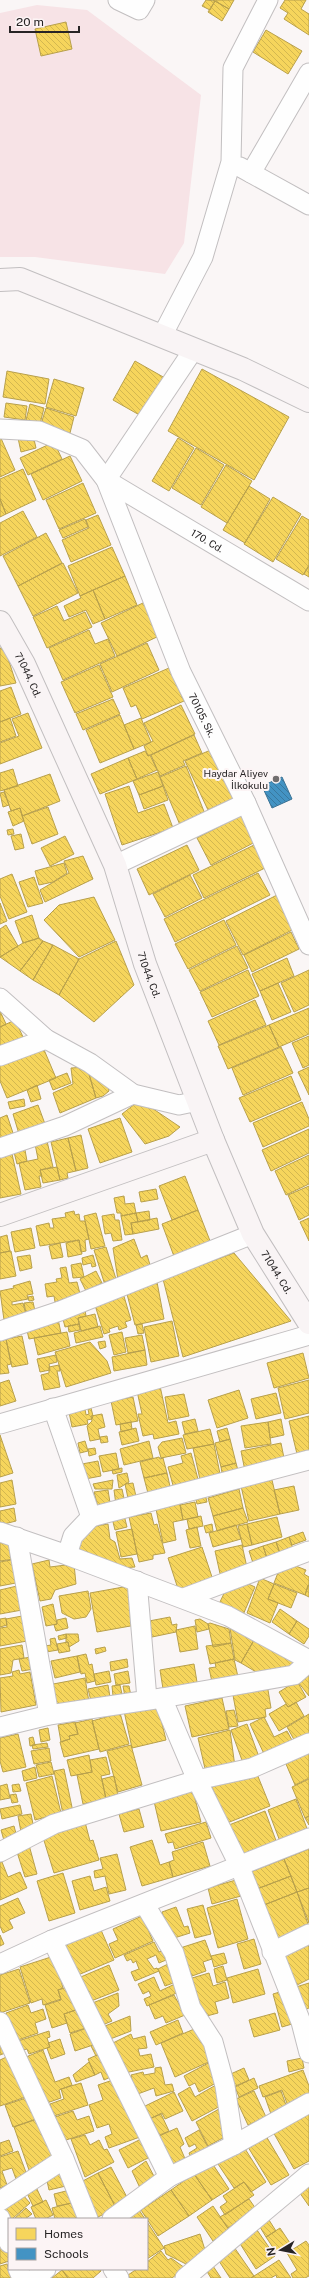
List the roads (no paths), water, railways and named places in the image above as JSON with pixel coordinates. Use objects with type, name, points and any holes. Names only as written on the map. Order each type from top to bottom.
[{"type":"street","points":[[118,0],[139,10],[145,0]]},
{"type":"street","points":[[162,336],[204,257],[231,162],[233,68],[268,0]]},
{"type":"street","points":[[251,173],[309,73]]},
{"type":"street","points":[[231,162],[309,205]]},
{"type":"street","points":[[0,280],[20,279],[242,369],[309,401]]},
{"type":"street","points":[[0,429],[39,431],[82,449],[106,480],[194,349]]},
{"type":"street","name":"170. Cd.","points":[[106,480],[309,601]]},
{"type":"street","name":"70105. Sk.","points":[[106,480],[181,672],[246,803],[309,945]]},
{"type":"street","name":"71044. Cd.","points":[[0,622],[24,664],[115,865],[145,964],[213,1140],[253,1234],[309,1323]]},
{"type":"street","points":[[115,865],[246,803]]},
{"type":"street","points":[[0,998],[46,1039],[90,1063],[133,1094],[180,1105],[198,1101]]},
{"type":"street","points":[[0,1056],[46,1039]]},
{"type":"street","points":[[0,1148],[66,1126],[133,1094]]},
{"type":"street","points":[[0,1215],[213,1140]]},
{"type":"street","points":[[0,1331],[60,1311],[253,1234]]},
{"type":"street","points":[[0,1424],[309,1334]]},
{"type":"street","points":[[54,1408],[91,1517]]},
{"type":"street","points":[[67,1555],[73,1536],[91,1517],[309,1460]]},
{"type":"street","points":[[0,1727],[49,1715],[155,1699],[294,1675],[309,1661],[228,1616],[184,1598],[8,1535]]},
{"type":"street","points":[[8,1535],[49,1715]]},
{"type":"street","points":[[184,1598],[309,1551]]},
{"type":"street","points":[[137,1581],[155,1699],[239,1865],[272,1952],[305,2021],[309,2052]]},
{"type":"street","points":[[0,1852],[54,1824],[197,1780],[252,1768],[309,1743]]},
{"type":"street","points":[[0,1964],[52,1940],[145,1905],[239,1865],[309,1838]]},
{"type":"street","points":[[145,1905],[174,1954],[191,2008],[213,2042],[225,2086],[234,2145]]},
{"type":"street","points":[[272,1952],[309,1934]]},
{"type":"street","points":[[52,1940],[169,2178]]},
{"type":"street","points":[[0,2022],[64,2159],[88,2218]]},
{"type":"street","points":[[113,2218],[169,2178],[234,2145],[309,2103]]},
{"type":"street","points":[[0,2201],[64,2159]]},
{"type":"street","points":[[185,2278],[205,2271],[309,2174]]},
{"type":"street","points":[[0,2218],[8,2240]]},
{"type":"street","points":[[34,2278],[45,2270]]},
{"type":"place","name":"Haydar Aliyev İlkokulu","points":[[276,779]]}]
